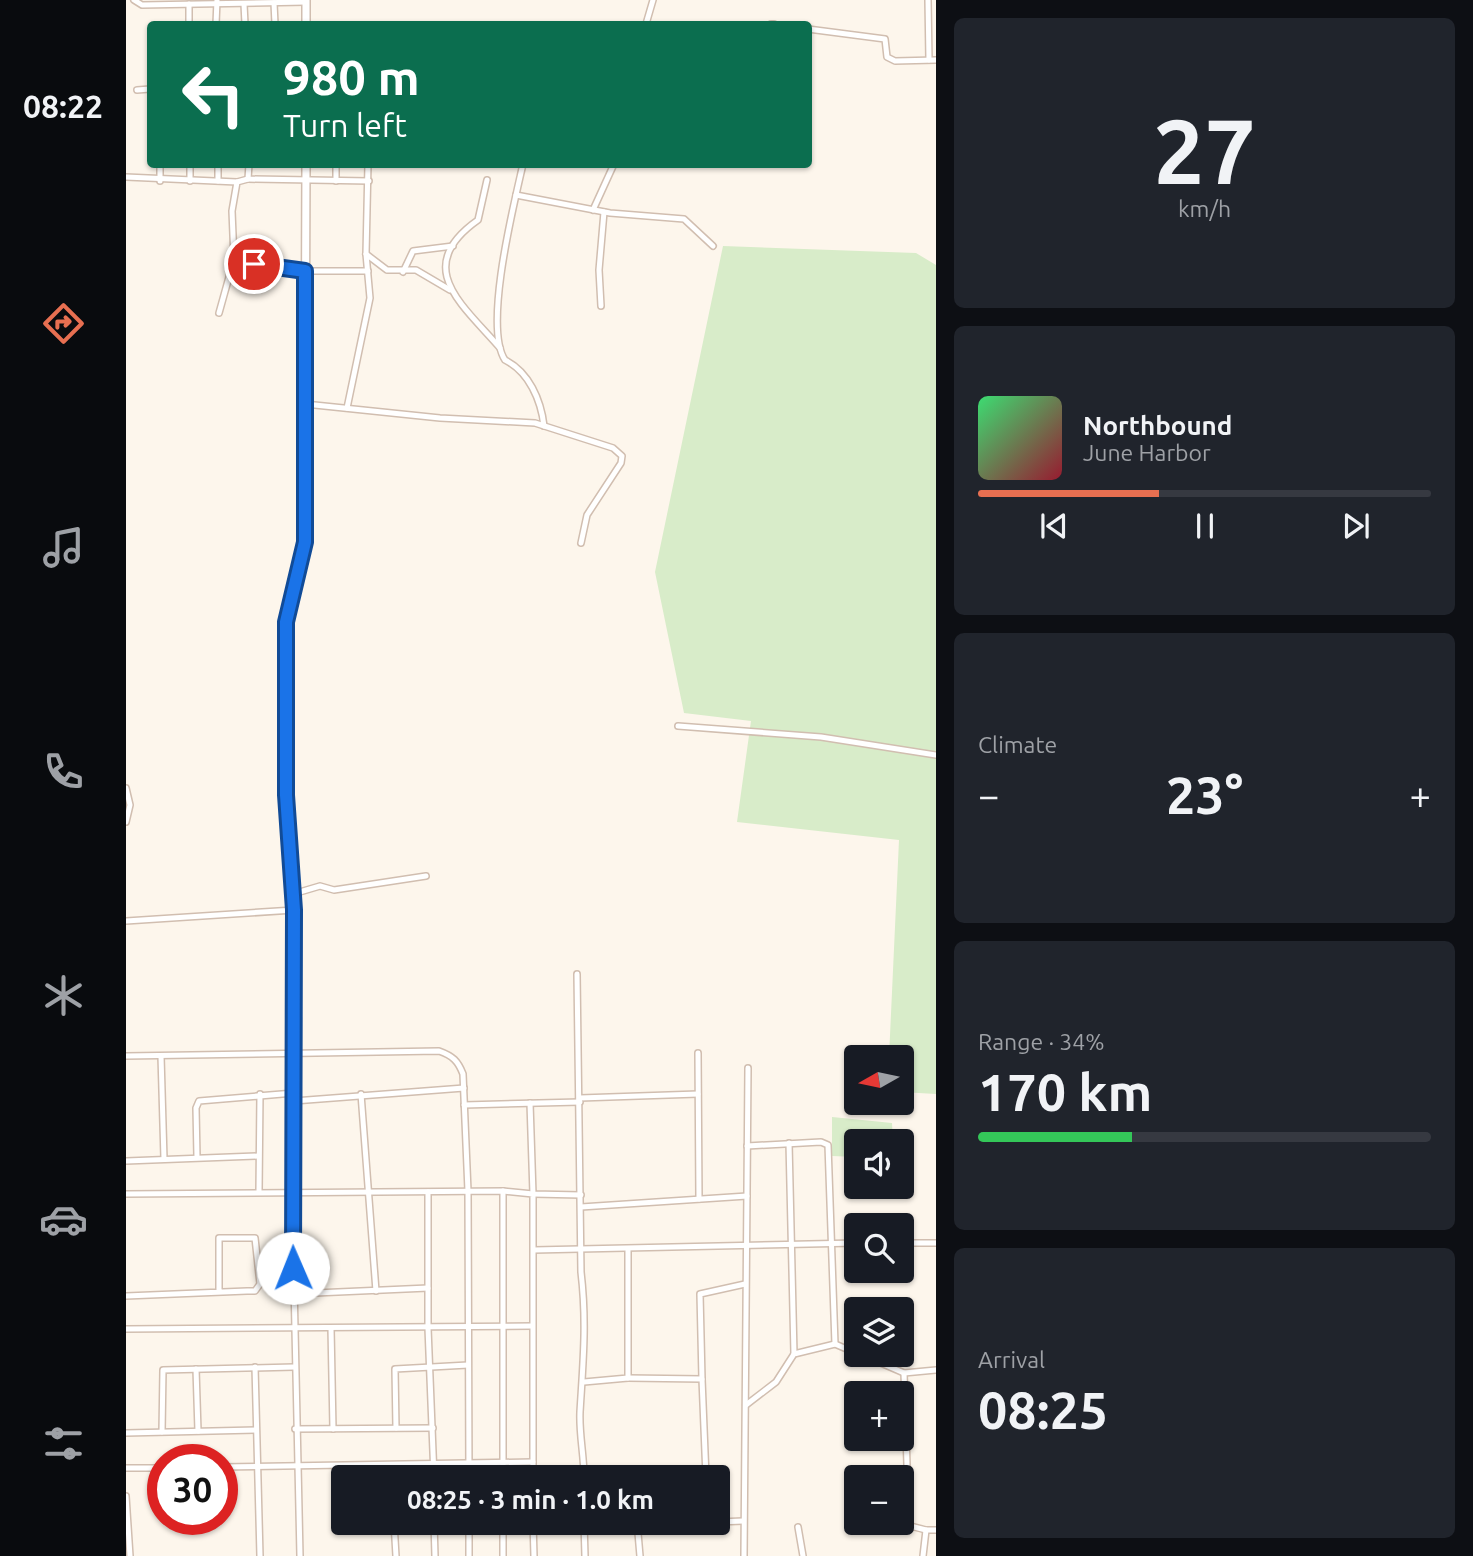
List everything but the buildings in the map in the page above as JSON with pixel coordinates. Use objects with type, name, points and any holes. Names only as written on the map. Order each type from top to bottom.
[{"type":"street","points":[[134,0],[139,4],[306,1],[306,21]]},
{"type":"street","points":[[647,21],[653,0]]},
{"type":"street","points":[[812,29],[879,37],[887,43],[887,57],[895,61],[932,60],[928,0]]},
{"type":"street","points":[[216,21],[217,2]]},
{"type":"street","points":[[274,3],[275,21]]},
{"type":"street","points":[[189,4],[189,21]]},
{"type":"street","points":[[244,4],[245,21]]},
{"type":"street","points":[[137,90],[147,89]]},
{"type":"street","points":[[160,168],[160,181]]},
{"type":"street","points":[[190,168],[190,181]]},
{"type":"street","points":[[218,168],[218,181]]},
{"type":"street","points":[[248,179],[249,168]]},
{"type":"street","points":[[300,1556],[295,1429],[292,1193],[294,910],[286,795],[286,622],[305,542],[306,168]]},
{"type":"street","points":[[336,168],[336,181]]},
{"type":"street","points":[[347,408],[369,312],[366,254],[368,168]]},
{"type":"street","points":[[500,348],[500,269],[522,168]]},
{"type":"street","points":[[593,210],[612,168]]},
{"type":"street","points":[[126,177],[160,181],[369,181]]},
{"type":"street","points":[[450,290],[443,271],[444,258],[463,230],[478,220],[487,180]]},
{"type":"street","points":[[219,313],[234,260],[232,211],[237,182]]},
{"type":"street","points":[[516,195],[604,212],[684,219],[713,246]]},
{"type":"street","points":[[601,306],[599,270],[604,212]]},
{"type":"street","points":[[403,272],[413,251],[453,246]]},
{"type":"street","points":[[366,254],[387,270],[416,270],[450,290],[500,348],[505,360],[519,366],[539,400],[544,425]]},
{"type":"street","points":[[234,260],[305,271],[368,271]]},
{"type":"street","points":[[305,404],[544,425],[612,449],[622,456],[621,463],[587,515],[580,543]]},
{"type":"street","points":[[678,726],[821,737],[936,755]]},
{"type":"street","points":[[126,788],[130,805],[126,822]]},
{"type":"street","points":[[293,894],[320,886],[334,890],[426,876]]},
{"type":"street","points":[[126,921],[294,910]]},
{"type":"street","points":[[577,974],[580,1250],[585,1321],[580,1427],[583,1465]]},
{"type":"street","points":[[126,1056],[439,1051],[451,1055],[458,1063],[464,1088],[468,1191],[469,1463]]},
{"type":"street","points":[[698,1053],[699,1199]]},
{"type":"street","points":[[161,1056],[164,1159]]},
{"type":"street","points":[[744,1556],[748,1069]]},
{"type":"street","points":[[293,1101],[464,1088]]},
{"type":"street","points":[[197,1157],[196,1103],[260,1094],[294,1093]]},
{"type":"street","points":[[259,1191],[260,1094]]},
{"type":"street","points":[[361,1094],[376,1291]]},
{"type":"street","points":[[464,1105],[698,1094]]},
{"type":"street","points":[[238,1466],[533,1462],[534,1250],[530,1103]]},
{"type":"street","points":[[747,1146],[821,1142],[828,1145],[829,1244],[835,1343]]},
{"type":"street","points":[[746,1405],[776,1382],[794,1354],[789,1143]]},
{"type":"street","points":[[126,1161],[258,1156]]},
{"type":"street","points":[[126,1194],[502,1191],[581,1195]]},
{"type":"street","points":[[502,1191],[503,1462]]},
{"type":"street","points":[[428,1192],[428,1328],[434,1464]]},
{"type":"street","points":[[580,1207],[747,1196]]},
{"type":"street","points":[[126,1296],[219,1292],[258,1288],[254,1238],[219,1238],[219,1292]]},
{"type":"street","points":[[534,1250],[844,1243]]},
{"type":"street","points":[[914,1243],[936,1243]]},
{"type":"street","points":[[628,1249],[628,1378]]},
{"type":"street","points":[[705,1465],[700,1294],[745,1284]]},
{"type":"street","points":[[293,1294],[428,1288]]},
{"type":"street","points":[[126,1329],[532,1326]]},
{"type":"street","points":[[331,1328],[333,1429]]},
{"type":"street","points":[[794,1354],[835,1343],[844,1347]]},
{"type":"street","points":[[396,1428],[394,1370],[468,1365]]},
{"type":"street","points":[[255,1367],[256,1430],[260,1466],[260,1556]]},
{"type":"street","points":[[162,1432],[162,1371],[294,1367]]},
{"type":"street","points":[[889,1367],[904,1373],[936,1370]]},
{"type":"street","points":[[196,1369],[198,1431]]},
{"type":"street","points":[[904,1373],[907,1465]]},
{"type":"street","points":[[584,1382],[628,1378],[702,1379]]},
{"type":"street","points":[[295,1429],[433,1427]]},
{"type":"street","points":[[126,1433],[256,1430]]},
{"type":"street","points":[[126,1468],[147,1468]]},
{"type":"street","points":[[126,1496],[130,1556]]},
{"type":"street","points":[[730,1522],[743,1521]]},
{"type":"street","points":[[799,1527],[803,1556]]},
{"type":"street","points":[[914,1527],[936,1530]]},
{"type":"street","points":[[923,1556],[926,1530]]},
{"type":"street","points":[[395,1535],[396,1556]]},
{"type":"street","points":[[434,1535],[435,1556]]},
{"type":"street","points":[[469,1535],[469,1556]]},
{"type":"street","points":[[503,1535],[503,1556]]},
{"type":"street","points":[[533,1535],[534,1556]]},
{"type":"street","points":[[584,1535],[585,1556]]},
{"type":"street","points":[[640,1535],[640,1556]]},
{"type":"green space","points":[[723,246],[916,253],[936,265],[936,1094],[914,1093],[914,1045],[890,1045],[899,840],[737,822],[751,721],[684,713],[655,572]]},
{"type":"green space","points":[[832,1117],[892,1123],[892,1129],[844,1129],[844,1156],[832,1156]]},
{"type":"route","points":[[254,264],[305,271],[305,542],[301,568],[290,595],[286,622],[286,795],[294,910],[293,1268]]}]
